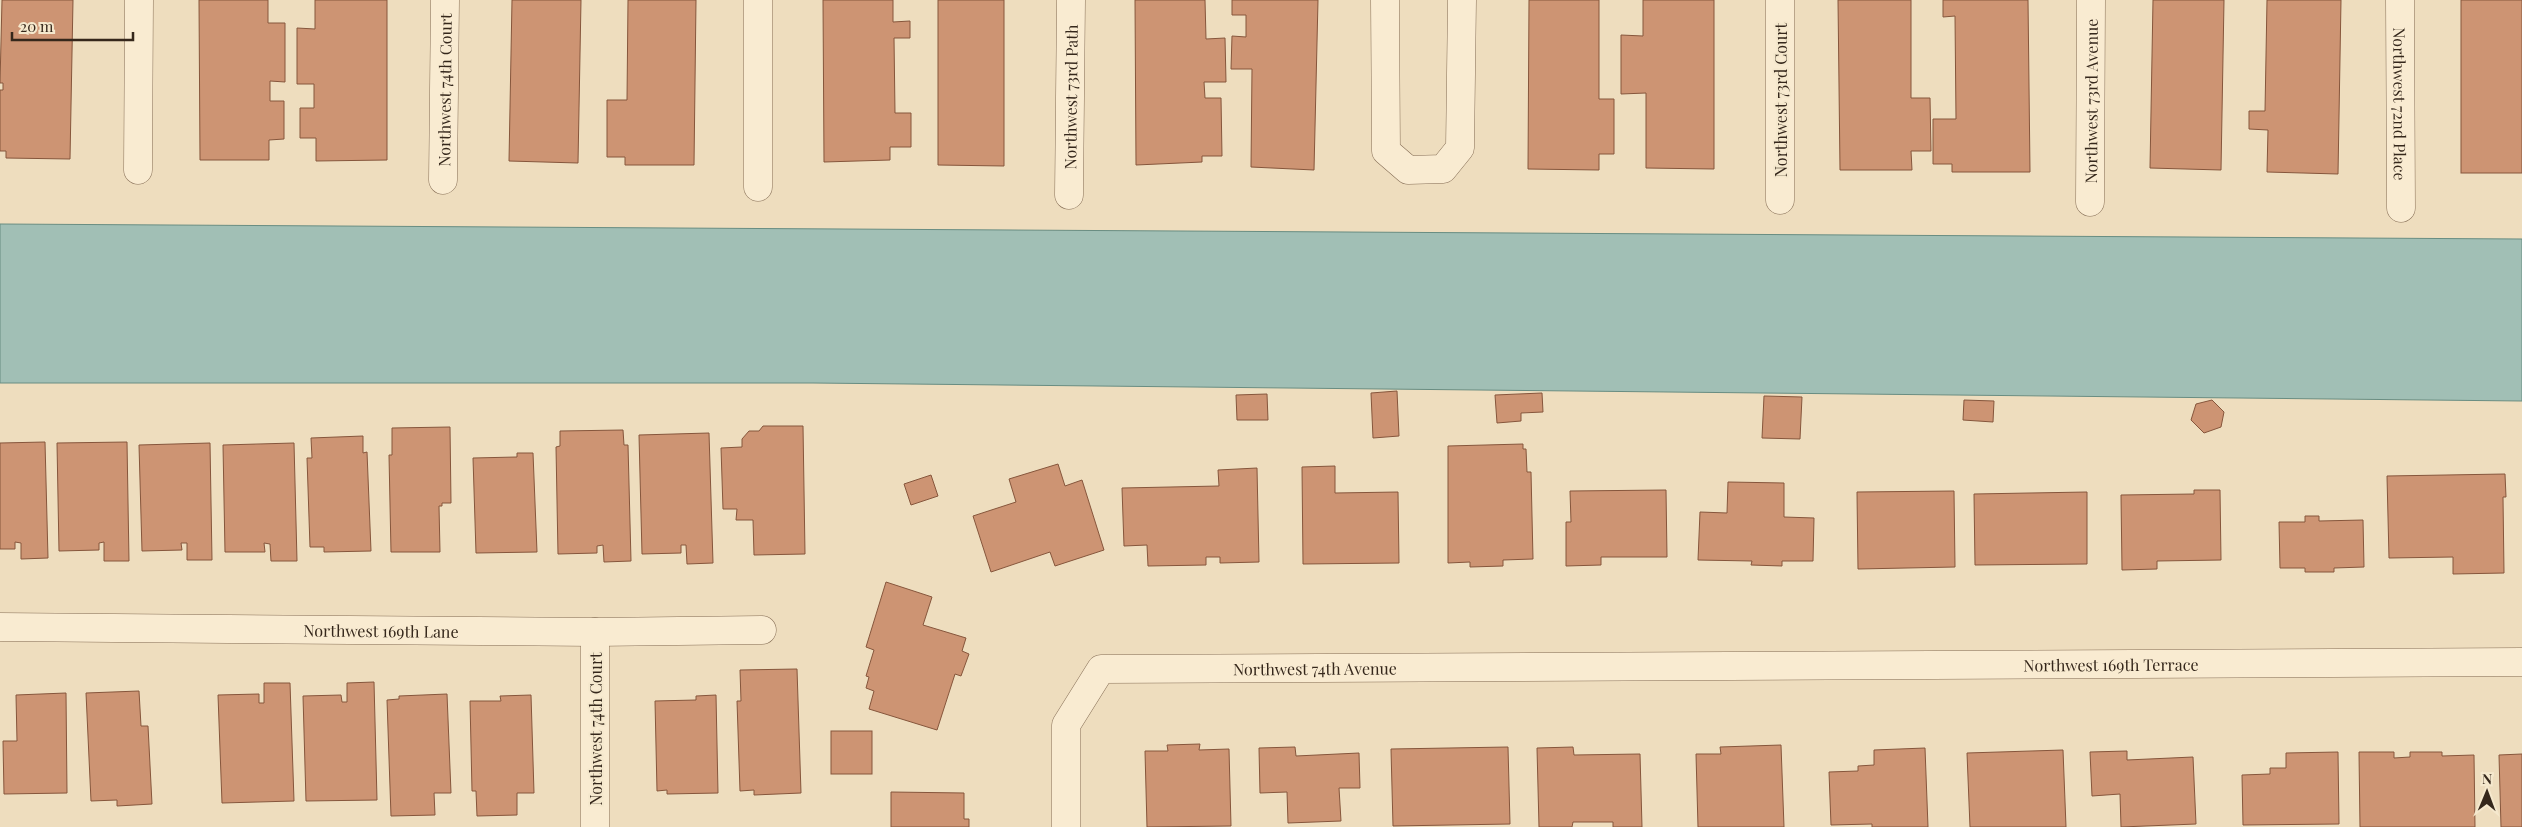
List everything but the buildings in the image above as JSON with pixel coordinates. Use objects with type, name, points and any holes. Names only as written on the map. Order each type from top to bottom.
[{"type":"street","points":[[138,0],[138,170]]},
{"type":"street","name":"Northwest 74th Court","points":[[443,180],[445,0]]},
{"type":"street","points":[[758,0],[758,187]]},
{"type":"street","name":"Northwest 73rd Path","points":[[1069,195],[1071,0]]},
{"type":"street","points":[[1385,0],[1386,151],[1408,170],[1443,169],[1460,148],[1462,0]]},
{"type":"street","name":"Northwest 73rd Court","points":[[1780,0],[1780,200]]},
{"type":"street","name":"Northwest 73rd Avenue","points":[[2090,202],[2091,0]]},
{"type":"street","name":"Northwest 72nd Place","points":[[2400,0],[2401,208]]},
{"type":"street","name":"Northwest 169th Lane","points":[[0,627],[594,632],[762,630]]},
{"type":"street","name":"Northwest 74th Court","points":[[594,632],[594,827]]},
{"type":"street","name":"Northwest 169th Terrace","points":[[1699,666],[2522,662]]},
{"type":"street","name":"Northwest 74th Avenue","points":[[1066,827],[1066,725],[1101,669],[1699,666]]},
{"type":"water","points":[[0,224],[2522,239],[2522,401],[813,383],[0,383]]}]
